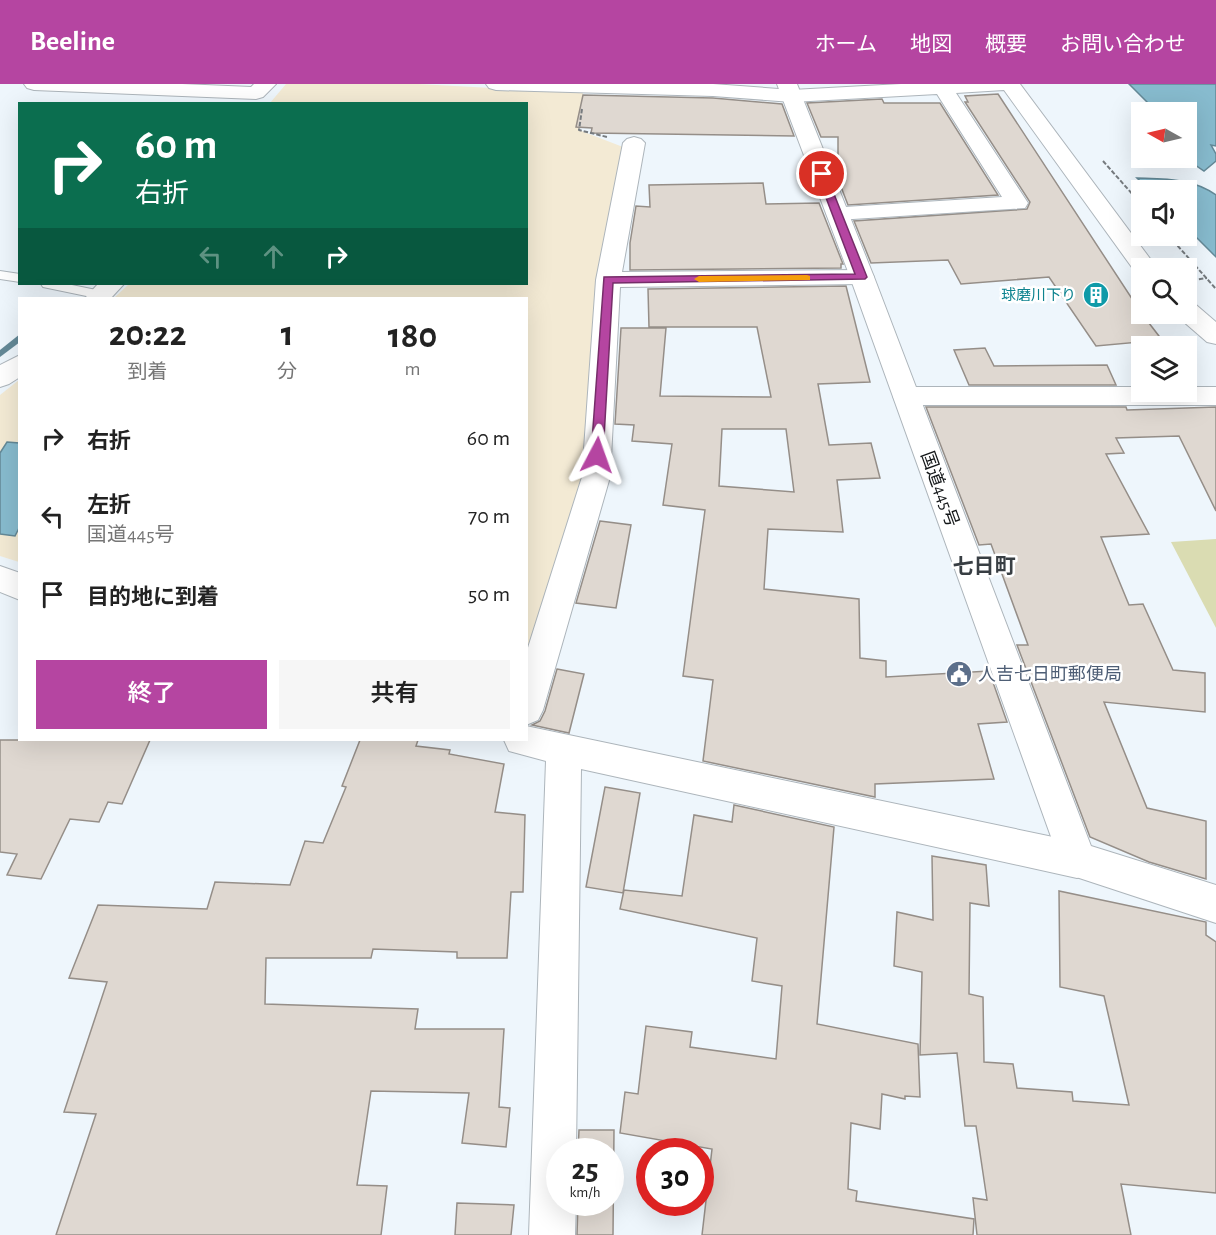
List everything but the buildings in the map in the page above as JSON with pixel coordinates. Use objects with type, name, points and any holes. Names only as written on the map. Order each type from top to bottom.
[{"type":"main road","points":[[34,84],[258,93],[276,84]]},
{"type":"main road","points":[[496,84],[713,90],[943,88],[1010,84],[1138,258]]},
{"type":"main road","points":[[837,213],[1017,203],[943,88]]},
{"type":"main road","name":"国道445号","points":[[790,90],[862,277],[1077,860]]},
{"type":"main road","points":[[528,703],[596,477],[608,280],[634,143]]},
{"type":"main road","points":[[608,280],[862,277]]},
{"type":"main road","points":[[1197,320],[1213,335]]},
{"type":"main road","points":[[0,378],[18,365]]},
{"type":"main road","points":[[906,396],[1216,396]]},
{"type":"main road","points":[[0,578],[18,587]]},
{"type":"main road","points":[[526,741],[1077,860],[1216,904]]},
{"type":"main road","points":[[552,1235],[564,748]]},
{"type":"lane","points":[[0,275],[18,278]]},
{"type":"lane","points":[[55,285],[103,292]]},
{"type":"path","points":[[586,88],[579,130],[634,143]]},
{"type":"path","points":[[1178,246],[1216,289]]},
{"type":"path","points":[[1197,279],[1207,278]]},
{"type":"shaded area","points":[[286,84],[418,84],[583,93],[579,130],[623,147],[581,492],[528,678],[528,297],[115,297],[128,285],[528,285],[528,102],[271,102]]},
{"type":"shaded area","points":[[18,381],[18,562],[0,556],[0,395]]},
{"type":"green space","points":[[1216,539],[1216,628],[1171,542]]},
{"type":"water","points":[[1129,84],[1216,84],[1216,146],[1211,145],[1216,154],[1216,161],[1204,171],[1197,166],[1197,102],[1147,102]]},
{"type":"water","points":[[1137,178],[1175,180],[1139,180]]},
{"type":"water","points":[[1197,185],[1216,195],[1216,257],[1197,238]]},
{"type":"water","points":[[7,442],[18,443],[18,530],[15,536],[0,534],[0,453]]},
{"type":"waterway","points":[[0,354],[18,339]]},
{"type":"slow traffic","points":[[699,279],[807,278]]},
{"type":"place","name":"球磨川下り","points":[[1096,295]]},
{"type":"place","name":"人吉七日町郵便局","points":[[959,674]]},
{"type":"district","name":"七日町","points":[[984,566]]},
{"type":"route","points":[[597,455],[608,280],[862,277],[822,174]]}]
